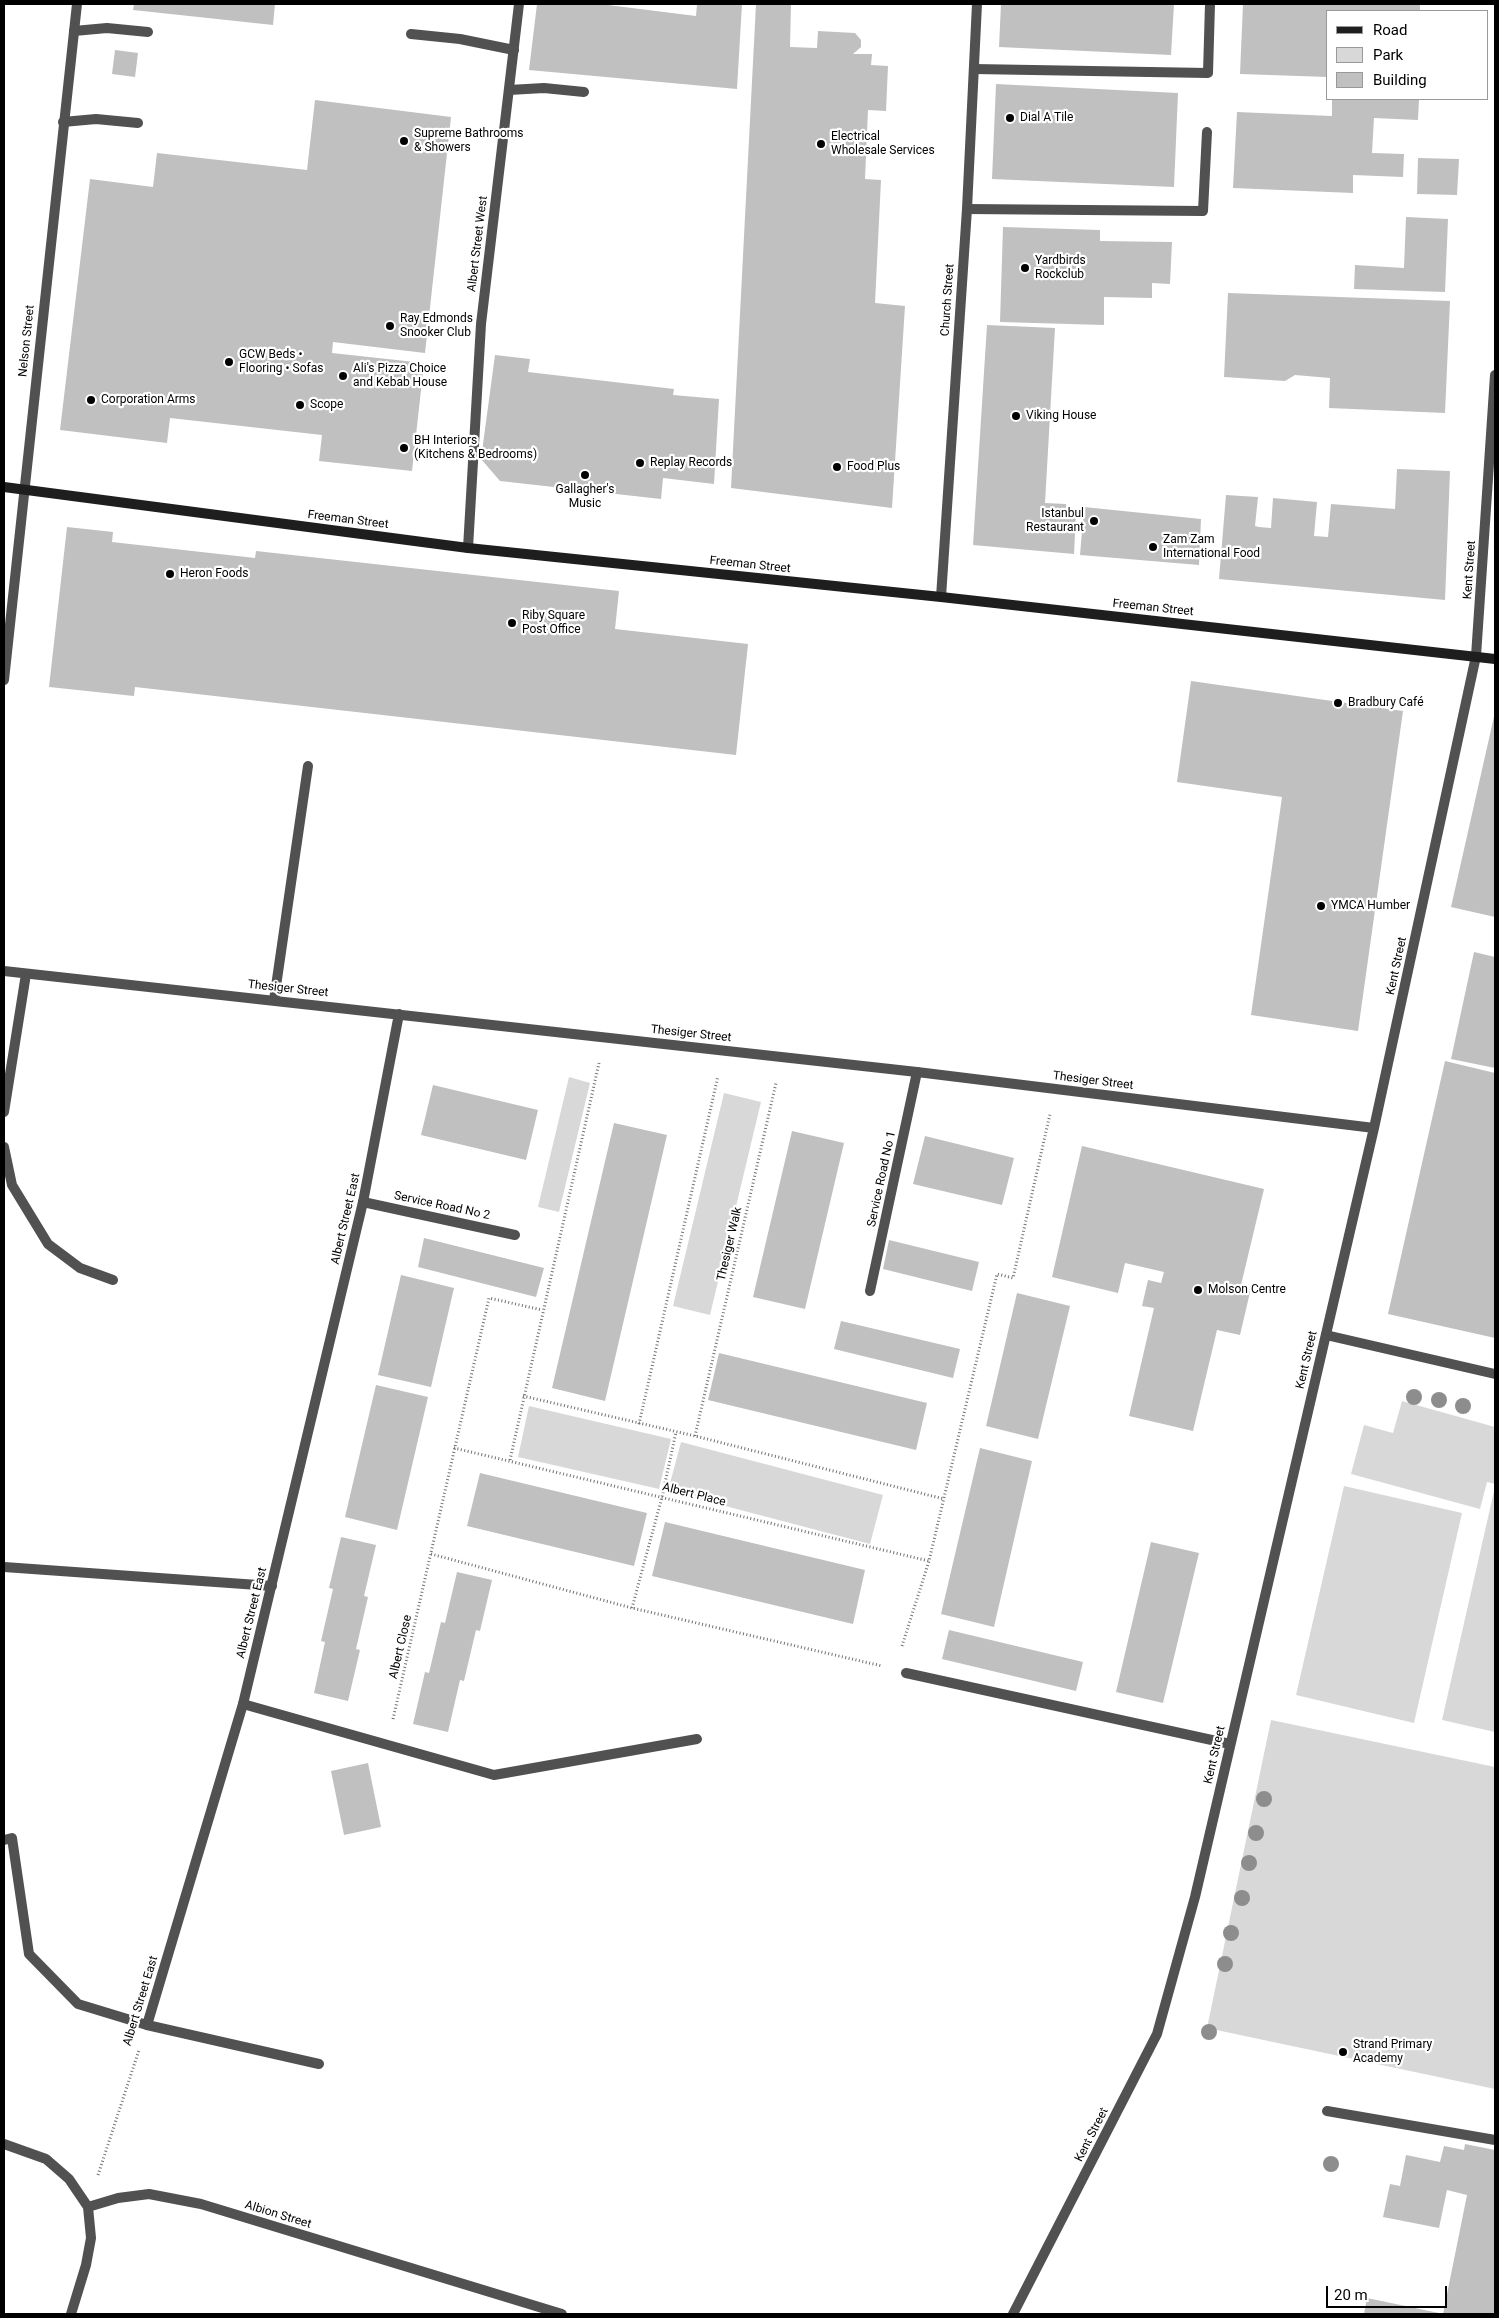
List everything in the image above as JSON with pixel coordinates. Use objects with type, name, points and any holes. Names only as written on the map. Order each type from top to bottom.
[{"type":"main road","name":"Freeman Street","points":[[4,487],[468,548],[941,597],[1476,656],[1495,660]]},
{"type":"street","name":"Nelson Street","points":[[4,680],[77,4]]},
{"type":"street","name":"Albert Street West","points":[[468,548],[482,324],[519,4]]},
{"type":"street","name":"Church Street","points":[[941,597],[967,208],[977,4]]},
{"type":"street","points":[[974,69],[1208,72],[1210,4]]},
{"type":"street","points":[[74,31],[107,28],[148,32]]},
{"type":"street","points":[[410,34],[460,39],[514,50]]},
{"type":"street","points":[[509,90],[544,88],[584,92]]},
{"type":"street","points":[[63,122],[96,119],[138,123]]},
{"type":"street","points":[[967,208],[1203,211],[1207,132]]},
{"type":"street","name":"Kent Street","points":[[1013,2314],[1157,2034],[1195,1897],[1374,1128],[1476,656],[1495,375]]},
{"type":"street","points":[[274,1000],[308,766]]},
{"type":"street","name":"Thesiger Street","points":[[4,971],[917,1072],[1374,1128]]},
{"type":"street","points":[[4,1112],[26,974]]},
{"type":"street","name":"Albert Street East","points":[[147,2025],[243,1704],[363,1202],[399,1014]]},
{"type":"street","name":"Service Road No 1","points":[[870,1291],[917,1072]]},
{"type":"street","points":[[4,1147],[12,1185],[48,1244],[80,1268],[112,1280]]},
{"type":"street","name":"Service Road No 2","points":[[363,1202],[515,1235]]},
{"type":"street","points":[[1326,1335],[1495,1374]]},
{"type":"street","points":[[4,1566],[272,1586]]},
{"type":"street","points":[[906,1673],[1230,1744]]},
{"type":"street","points":[[243,1704],[494,1775],[697,1739]]},
{"type":"street","points":[[4,1840],[12,1838],[29,1954],[78,2004],[147,2025],[319,2064]]},
{"type":"street","points":[[1327,2111],[1495,2140]]},
{"type":"street","points":[[4,2144],[46,2159],[69,2179],[88,2206],[90,2238],[88,2256],[71,2314]]},
{"type":"street","name":"Albion Street","points":[[88,2206],[118,2198],[148,2194],[201,2204],[562,2314]]},
{"type":"path","points":[[510,1460],[542,1310],[605,1037]]},
{"type":"path","points":[[639,1424],[724,1050]]},
{"type":"path","name":"Thesiger Walk","points":[[696,1436],[782,1057]]},
{"type":"path","points":[[894,1669],[929,1561],[997,1274],[1013,1278],[1056,1089]]},
{"type":"path","points":[[542,1310],[489,1298],[431,1554],[632,1608],[906,1673]]},
{"type":"path","points":[[523,1396],[696,1436],[944,1499]]},
{"type":"path","points":[[632,1608],[662,1497],[676,1432]]},
{"type":"path","name":"Albert Place","points":[[454,1448],[929,1561]]},
{"type":"path","name":"Albert Close","points":[[388,1744],[431,1554]]},
{"type":"path","name":"Albert Street East","points":[[88,2206],[147,2025]]},
{"type":"green space","points":[[569,1077],[590,1083],[559,1212],[538,1207]]},
{"type":"green space","points":[[724,1093],[761,1102],[710,1315],[673,1306]]},
{"type":"green space","points":[[1402,1401],[1495,1427],[1495,1484],[1487,1482],[1480,1509],[1351,1474],[1364,1425],[1393,1433]]},
{"type":"green space","points":[[529,1406],[671,1439],[659,1489],[518,1457]]},
{"type":"green space","points":[[681,1442],[883,1495],[870,1544],[668,1491]]},
{"type":"green space","points":[[1344,1486],[1462,1513],[1414,1723],[1296,1695]]},
{"type":"green space","points":[[1495,1491],[1495,1732],[1442,1720]]},
{"type":"green space","points":[[1271,1720],[1495,1767],[1495,2089],[1207,2028]]},
{"type":"building","points":[[134,4],[275,4],[273,25],[133,10]]},
{"type":"building","points":[[537,4],[600,4],[696,16],[697,4],[742,4],[737,89],[529,70]]},
{"type":"building","points":[[756,4],[791,4],[790,47],[817,48],[818,31],[855,33],[861,40],[861,47],[853,54],[872,54],[871,65],[888,66],[886,111],[868,110],[865,179],[881,180],[875,303],[905,306],[892,508],[731,488]]},
{"type":"building","points":[[1001,4],[1174,4],[1171,55],[999,47]]},
{"type":"building","points":[[1243,4],[1420,4],[1420,10],[1326,10],[1326,77],[1240,74]]},
{"type":"building","points":[[115,50],[138,53],[135,77],[112,74]]},
{"type":"building","points":[[996,84],[1178,93],[1174,187],[992,179]]},
{"type":"building","points":[[315,100],[451,117],[425,353],[333,342],[332,353],[424,363],[412,471],[319,461],[322,435],[170,418],[167,443],[60,430],[90,179],[153,187],[157,153],[307,170]]},
{"type":"building","points":[[1332,100],[1419,100],[1418,120],[1374,118],[1372,153],[1404,154],[1403,177],[1353,175],[1353,193],[1233,188],[1237,112],[1332,116]]},
{"type":"building","points":[[1418,158],[1459,159],[1457,195],[1417,194]]},
{"type":"building","points":[[1406,217],[1448,219],[1445,292],[1354,289],[1355,265],[1404,268]]},
{"type":"building","points":[[1003,227],[1100,230],[1100,241],[1172,242],[1170,284],[1152,283],[1152,298],[1104,297],[1104,325],[1000,322]]},
{"type":"building","points":[[1228,293],[1450,301],[1445,413],[1329,408],[1330,378],[1295,375],[1285,381],[1224,377]]},
{"type":"building","name":"Viking House","points":[[987,325],[1055,328],[1045,503],[1066,504],[1066,513],[1076,513],[1074,554],[973,545]]},
{"type":"building","points":[[495,355],[530,359],[528,372],[674,389],[673,395],[719,399],[714,484],[663,478],[661,499],[500,481],[481,459]]},
{"type":"building","points":[[1397,469],[1450,471],[1445,600],[1219,579],[1226,495],[1258,497],[1255,526],[1271,528],[1273,498],[1317,502],[1314,536],[1328,537],[1331,504],[1395,509]]},
{"type":"building","points":[[1084,507],[1201,519],[1199,565],[1080,555]]},
{"type":"building","points":[[67,527],[113,532],[112,542],[255,558],[256,551],[619,591],[615,629],[748,644],[736,755],[135,687],[134,696],[49,687]]},
{"type":"building","name":"YMCA Humber","points":[[1191,681],[1403,711],[1358,1031],[1251,1015],[1282,797],[1177,782]]},
{"type":"building","points":[[1495,712],[1495,917],[1451,907]]},
{"type":"building","points":[[1474,952],[1495,957],[1495,1068],[1451,1059]]},
{"type":"building","points":[[1445,1061],[1495,1073],[1495,1338],[1388,1314]]},
{"type":"building","points":[[433,1085],[538,1110],[526,1160],[421,1135]]},
{"type":"building","points":[[614,1123],[667,1135],[605,1401],[552,1388]]},
{"type":"building","points":[[792,1131],[844,1143],[805,1309],[753,1297]]},
{"type":"building","points":[[925,1136],[1014,1158],[1002,1205],[913,1184]]},
{"type":"building","name":"Molson Centre","points":[[1082,1146],[1264,1189],[1241,1285],[1251,1288],[1240,1335],[1217,1330],[1193,1431],[1129,1416],[1154,1308],[1142,1306],[1148,1280],[1161,1283],[1164,1272],[1125,1263],[1118,1293],[1052,1277]]},
{"type":"building","points":[[424,1238],[544,1268],[536,1297],[418,1267]]},
{"type":"building","points":[[889,1240],[979,1262],[972,1291],[883,1269]]},
{"type":"building","points":[[401,1275],[454,1288],[431,1387],[378,1375]]},
{"type":"building","points":[[1017,1293],[1070,1306],[1038,1439],[986,1426]]},
{"type":"building","points":[[841,1321],[960,1349],[953,1378],[834,1349]]},
{"type":"building","points":[[719,1353],[927,1403],[916,1450],[708,1400]]},
{"type":"building","points":[[376,1385],[428,1397],[397,1530],[345,1517]]},
{"type":"building","points":[[980,1448],[1032,1461],[994,1627],[941,1614]]},
{"type":"building","points":[[480,1473],[647,1513],[634,1566],[467,1526]]},
{"type":"building","points":[[665,1522],[865,1570],[853,1624],[652,1576]]},
{"type":"building","points":[[341,1537],[376,1545],[364,1596],[368,1597],[356,1649],[360,1650],[348,1701],[314,1693],[325,1642],[321,1641],[333,1589],[329,1588]]},
{"type":"building","points":[[1151,1542],[1199,1553],[1163,1703],[1116,1692]]},
{"type":"building","points":[[457,1572],[492,1580],[480,1631],[476,1630],[464,1681],[460,1680],[448,1732],[413,1724],[425,1672],[429,1673],[441,1622],[445,1623]]},
{"type":"building","points":[[949,1630],[1083,1662],[1076,1691],[942,1659]]},
{"type":"building","points":[[368,1763],[381,1827],[344,1835],[331,1771]]},
{"type":"building","points":[[1465,2144],[1495,2150],[1495,2314],[1443,2314],[1467,2195],[1447,2190],[1439,2228],[1383,2217],[1390,2184],[1400,2186],[1406,2155],[1440,2162],[1444,2146],[1464,2150]]},
{"type":"building","points":[[1367,2298],[1439,2313],[1439,2314],[1364,2314]]},
{"type":"place","name":"Dial A Tile","points":[[1010,118]]},
{"type":"place","name":"Supreme Bathrooms & Showers","points":[[404,141]]},
{"type":"place","name":"Electrical Wholesale Services","points":[[821,144]]},
{"type":"place","name":"Yardbirds Rockclub","points":[[1025,268]]},
{"type":"place","name":"Ray Edmonds Snooker Club","points":[[390,326]]},
{"type":"place","name":"GCW Beds • Flooring • Sofas","points":[[229,362]]},
{"type":"place","name":"Ali's Pizza Choice and Kebab House","points":[[343,376]]},
{"type":"place","name":"Corporation Arms","points":[[91,400]]},
{"type":"place","name":"Scope","points":[[300,405]]},
{"type":"place","name":"Viking House","points":[[1016,416]]},
{"type":"place","name":"BH Interiors (Kitchens & Bedrooms)","points":[[404,448]]},
{"type":"place","name":"Replay Records","points":[[640,463]]},
{"type":"place","name":"Food Plus","points":[[837,467]]},
{"type":"place","name":"Gallagher's Music","points":[[585,475]]},
{"type":"place","name":"Istanbul Restaurant","points":[[1094,521]]},
{"type":"place","name":"Zam Zam International Food","points":[[1153,547]]},
{"type":"place","name":"Heron Foods","points":[[170,574]]},
{"type":"place","name":"Riby Square Post Office","points":[[512,623]]},
{"type":"place","name":"Bradbury Café","points":[[1338,703]]},
{"type":"place","name":"YMCA Humber","points":[[1321,906]]},
{"type":"place","name":"Molson Centre","points":[[1198,1290]]},
{"type":"place","name":"Strand Primary Academy","points":[[1343,2052]]}]
